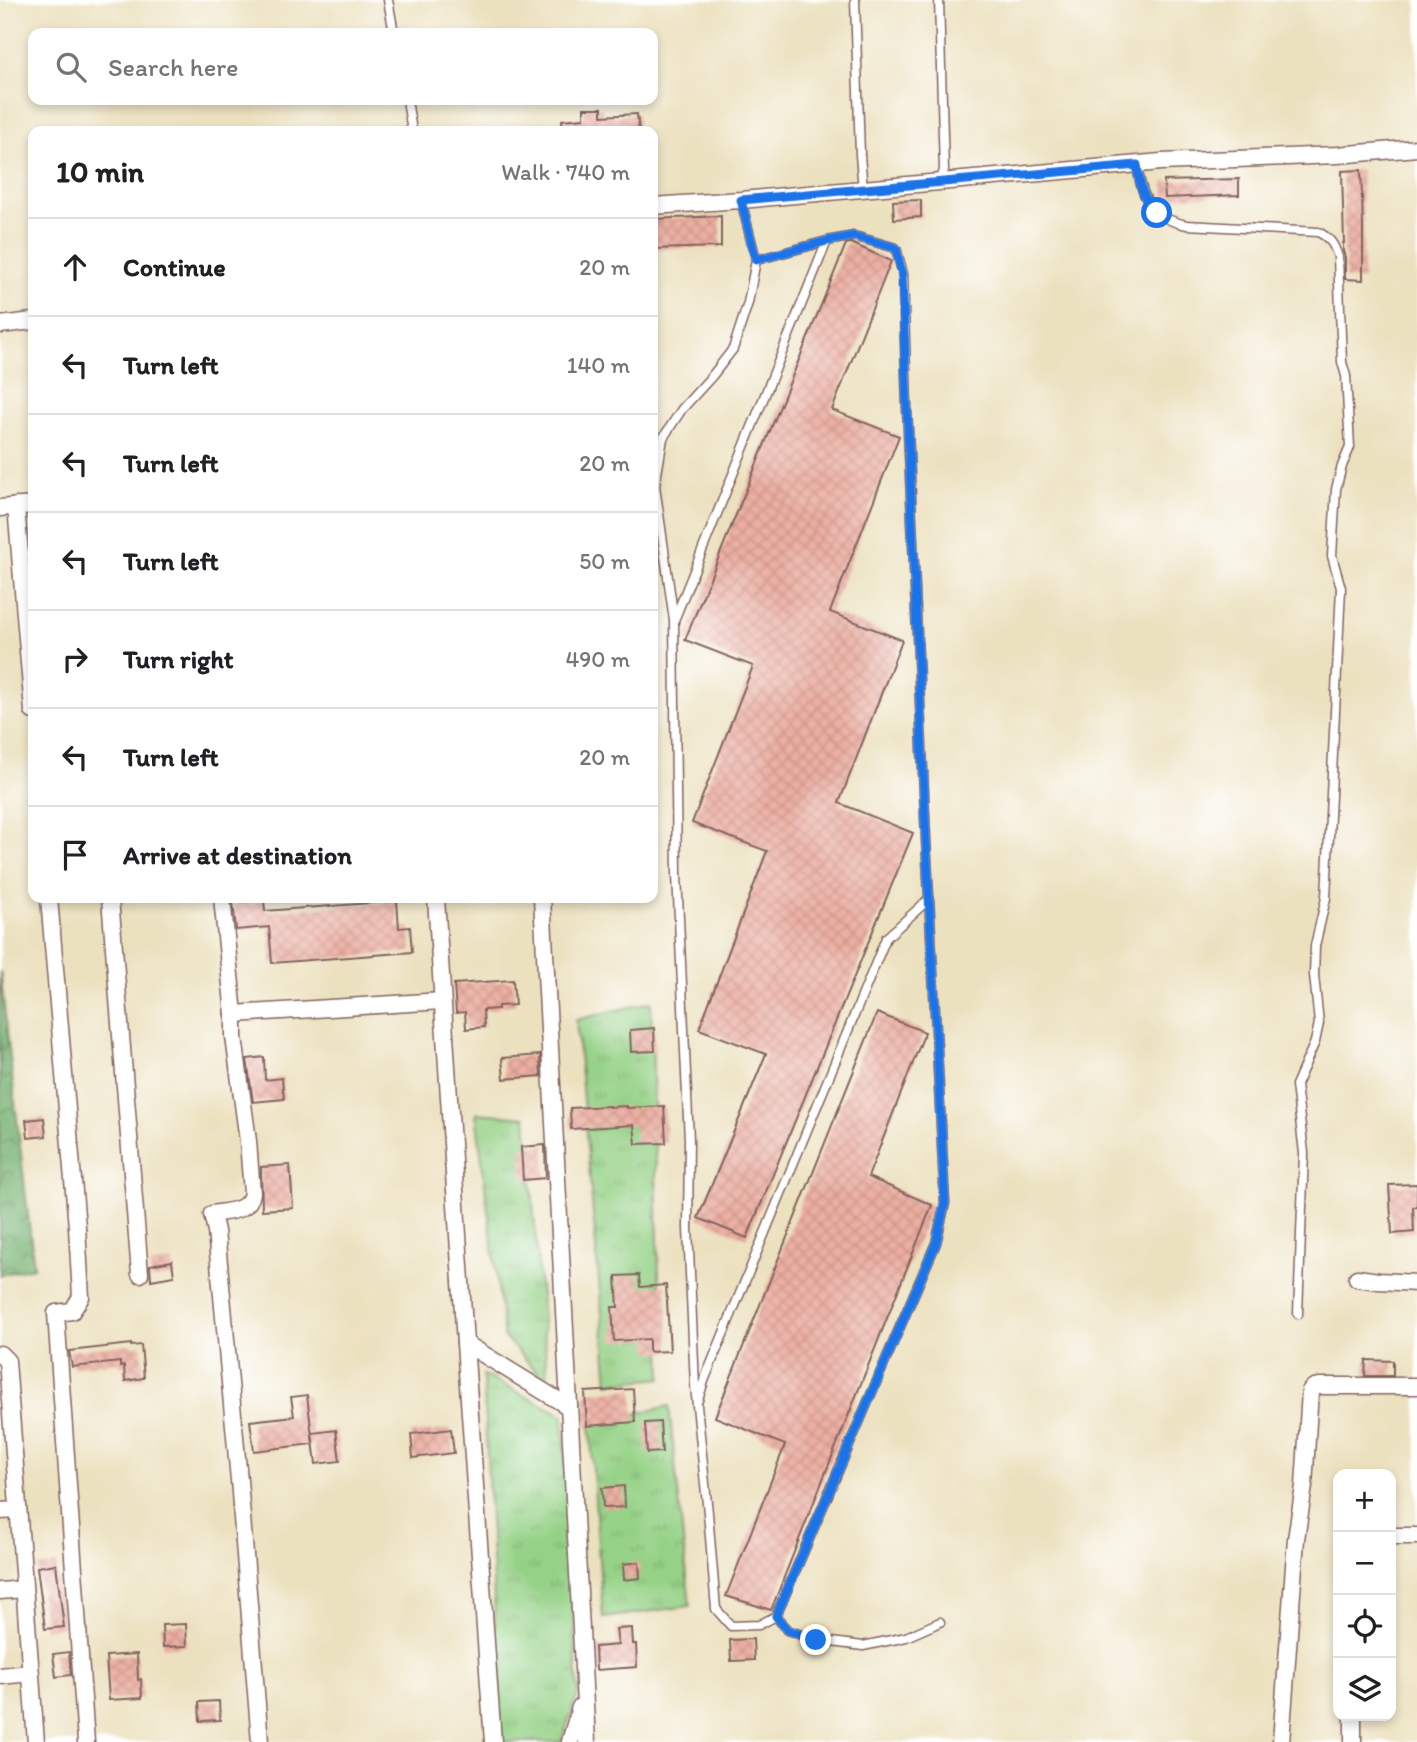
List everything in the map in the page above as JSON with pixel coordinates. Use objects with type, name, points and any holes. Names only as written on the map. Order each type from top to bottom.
[{"type":"street","points":[[658,206],[1161,162],[1338,155],[1417,148]]},
{"type":"street","points":[[0,325],[28,321]]},
{"type":"street","points":[[28,505],[8,507],[28,670]]},
{"type":"street","points":[[49,903],[78,1227],[81,1297],[72,1311],[56,1313],[86,1742]]},
{"type":"street","points":[[110,903],[140,1274]]},
{"type":"street","points":[[223,903],[252,1194],[251,1200],[243,1208],[212,1214],[228,1356],[260,1742]]},
{"type":"street","points":[[436,903],[493,1742]]},
{"type":"street","points":[[542,903],[587,1742]]},
{"type":"street","points":[[234,1014],[442,1001]]},
{"type":"street","points":[[1357,1278],[1417,1283]]},
{"type":"street","points":[[465,1343],[569,1407]]},
{"type":"street","points":[[0,1354],[6,1361],[6,1427],[18,1510],[36,1742]]},
{"type":"street","points":[[1281,1742],[1310,1391],[1319,1386],[1417,1386]]},
{"type":"street","points":[[0,1511],[18,1510]]},
{"type":"street","points":[[1396,1536],[1417,1536]]},
{"type":"street","points":[[0,1591],[24,1589]]},
{"type":"street","points":[[0,1676],[31,1673]]},
{"type":"street","points":[[570,1742],[585,1691]]},
{"type":"street","points":[[1353,1721],[1353,1742]]},
{"type":"lane","points":[[388,0],[393,28]]},
{"type":"lane","points":[[855,0],[863,189]]},
{"type":"lane","points":[[939,0],[944,170],[940,183]]},
{"type":"lane","points":[[408,105],[411,126]]},
{"type":"lane","points":[[1137,165],[1140,185],[1148,204],[1171,222],[1318,232],[1334,244],[1338,257],[1342,362],[1346,376],[1350,447],[1342,466],[1334,503],[1332,556],[1341,588],[1326,898],[1315,946],[1314,975],[1319,1023],[1315,1042],[1296,1085],[1304,1153],[1298,1314]]},
{"type":"lane","points":[[658,468],[663,439],[682,409],[733,349],[748,303],[756,260],[741,200]]},
{"type":"lane","points":[[658,507],[674,620],[677,874],[689,1139],[688,1227],[696,1406],[716,1609],[730,1626],[759,1625],[776,1616],[936,1243],[945,1203],[902,274],[896,248],[854,236],[756,260]]},
{"type":"lane","points":[[674,620],[827,241]]},
{"type":"lane","points":[[696,1406],[886,938],[929,899]]},
{"type":"lane","points":[[776,1616],[787,1630],[816,1640],[863,1646],[906,1637],[940,1622]]},
{"type":"green space","points":[[0,971],[34,1267],[0,1275]]},
{"type":"green space","points":[[651,1002],[662,1378],[608,1383],[576,1020]]},
{"type":"green space","points":[[476,1113],[526,1117],[548,1383],[504,1337]]},
{"type":"green space","points":[[483,1375],[563,1415],[578,1694],[561,1742],[501,1742]]},
{"type":"green space","points":[[669,1406],[690,1606],[603,1618],[590,1425]]},
{"type":"building","points":[[584,108],[602,108],[602,116],[637,114],[638,126],[563,126],[562,120],[584,118]]},
{"type":"building","points":[[1361,170],[1363,280],[1345,279],[1342,171]]},
{"type":"building","points":[[1239,179],[1239,195],[1165,198],[1164,181]]},
{"type":"building","points":[[921,200],[921,217],[894,219],[893,201]]},
{"type":"building","points":[[721,216],[721,247],[658,249],[658,219]]},
{"type":"building","points":[[851,243],[891,261],[832,410],[899,436],[830,612],[902,640],[839,803],[913,833],[747,1238],[698,1218],[766,1054],[699,1029],[767,851],[692,823],[753,666],[685,640],[846,244]]},
{"type":"building","points":[[233,903],[264,903],[265,911],[397,903],[399,928],[410,927],[412,952],[272,963],[269,927],[236,930]]},
{"type":"building","points":[[513,980],[515,1005],[483,1010],[484,1027],[466,1029],[465,1012],[456,1013],[454,984]]},
{"type":"building","points":[[877,1013],[925,1032],[868,1177],[932,1205],[771,1610],[726,1596],[785,1445],[715,1417]]},
{"type":"building","points":[[654,1028],[655,1051],[631,1052],[630,1030]]},
{"type":"building","points":[[540,1055],[541,1076],[504,1079],[502,1058]]},
{"type":"building","points":[[264,1057],[265,1080],[282,1078],[284,1099],[253,1102],[247,1059]]},
{"type":"building","points":[[664,1106],[666,1143],[636,1144],[634,1125],[571,1129],[570,1108]]},
{"type":"building","points":[[44,1118],[46,1136],[28,1138],[26,1120]]},
{"type":"building","points":[[545,1145],[546,1178],[523,1180],[521,1147]]},
{"type":"building","points":[[290,1165],[293,1208],[262,1210],[261,1167]]},
{"type":"building","points":[[1417,1184],[1417,1207],[1413,1207],[1414,1232],[1392,1234],[1389,1185]]},
{"type":"building","points":[[172,1261],[174,1276],[151,1280],[150,1265]]},
{"type":"building","points":[[639,1275],[640,1287],[666,1285],[670,1351],[649,1352],[649,1339],[614,1341],[612,1307],[618,1307],[616,1276]]},
{"type":"building","points":[[141,1345],[144,1378],[125,1381],[124,1366],[120,1367],[120,1362],[72,1367],[69,1351]]},
{"type":"building","points":[[1366,1360],[1393,1361],[1393,1376],[1365,1376]]},
{"type":"building","points":[[633,1389],[635,1422],[587,1426],[585,1392]]},
{"type":"building","points":[[307,1395],[313,1444],[254,1451],[250,1421],[294,1416],[291,1397]]},
{"type":"building","points":[[660,1422],[662,1452],[647,1453],[645,1423]]},
{"type":"building","points":[[451,1429],[454,1453],[413,1458],[411,1434]]},
{"type":"building","points":[[336,1430],[340,1461],[316,1464],[312,1433]]},
{"type":"building","points":[[624,1486],[625,1507],[603,1508],[602,1488]]},
{"type":"building","points":[[639,1562],[640,1578],[624,1580],[623,1564]]},
{"type":"building","points":[[56,1564],[64,1627],[45,1629],[37,1567]]},
{"type":"building","points":[[186,1624],[187,1646],[163,1647],[162,1625]]},
{"type":"building","points":[[632,1628],[637,1667],[596,1670],[595,1647],[618,1645],[616,1629]]},
{"type":"building","points":[[753,1639],[754,1660],[731,1661],[730,1640]]},
{"type":"building","points":[[69,1652],[71,1675],[56,1677],[53,1654]]},
{"type":"building","points":[[137,1654],[142,1698],[109,1700],[106,1656]]},
{"type":"building","points":[[219,1701],[220,1720],[200,1721],[199,1702]]},
{"type":"route","points":[[816,1640],[787,1630],[776,1616],[936,1243],[945,1203],[926,839],[902,274],[896,248],[854,236],[756,260],[741,200],[1137,165],[1144,196],[1157,213]]}]
